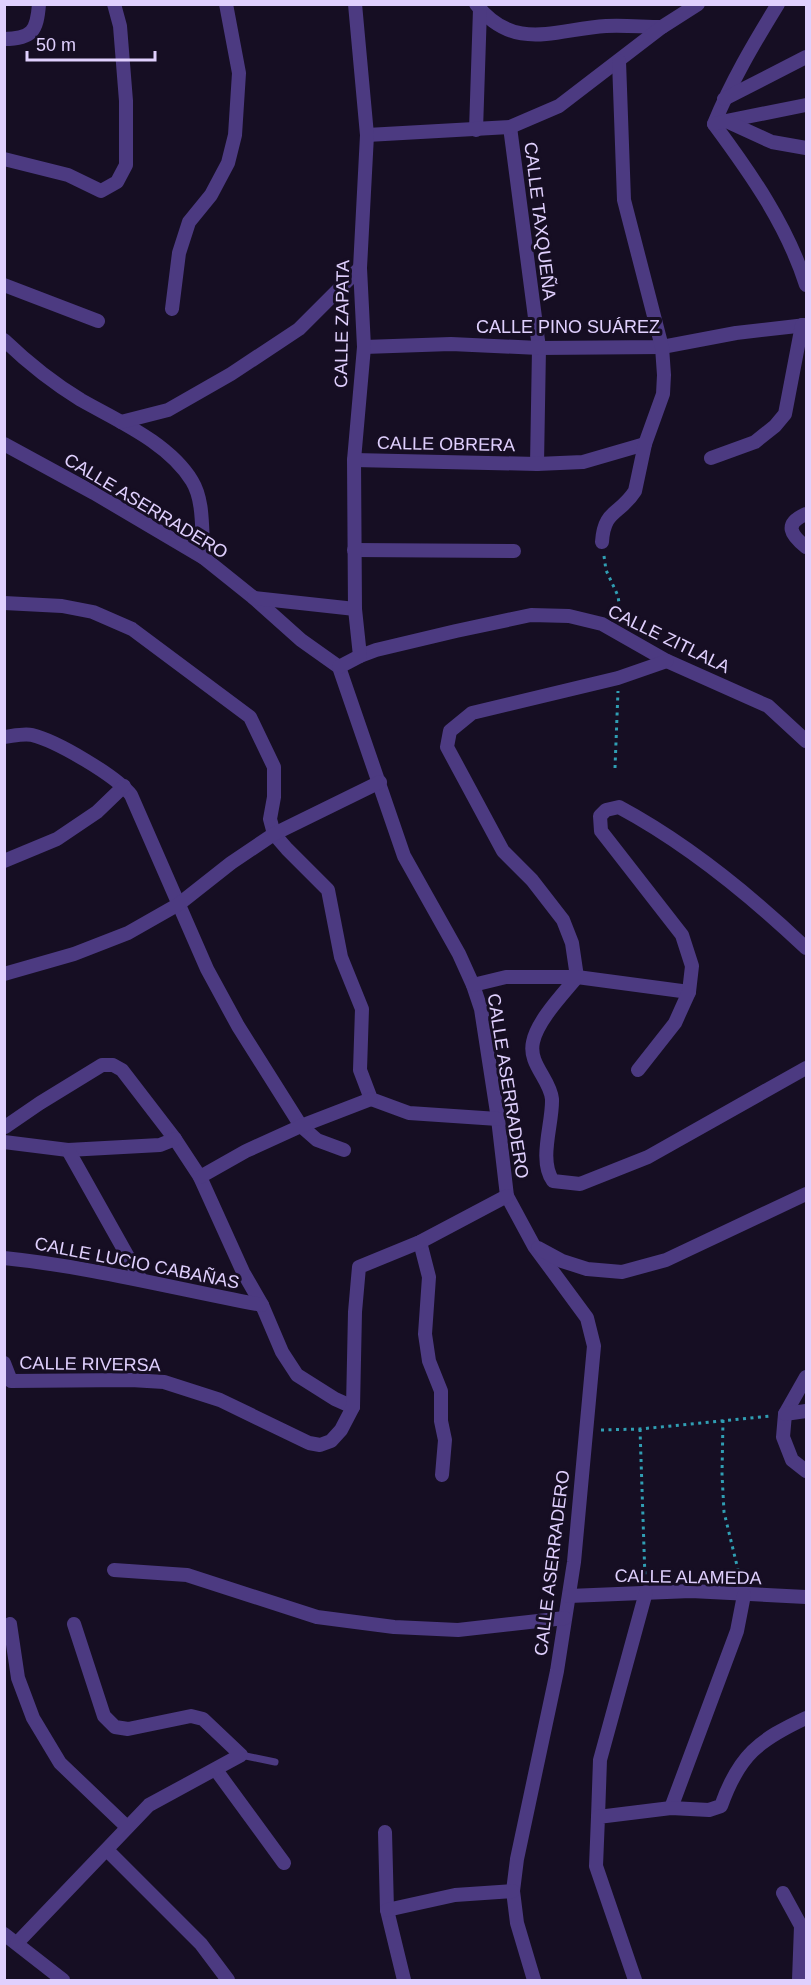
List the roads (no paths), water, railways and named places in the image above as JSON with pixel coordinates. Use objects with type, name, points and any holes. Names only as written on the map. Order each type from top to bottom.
[{"type":"street","points":[[4,39],[21,39],[33,31],[38,22],[39,4]]},
{"type":"street","points":[[4,159],[68,175],[101,190],[117,182],[126,165],[126,101],[120,26],[114,4]]},
{"type":"street","points":[[172,309],[179,253],[189,222],[211,195],[228,163],[234,135],[238,73],[226,4]]},
{"type":"street","name":"CALLE ZAPATA","points":[[355,4],[367,135],[360,268],[364,347],[354,460],[355,609],[360,656]]},
{"type":"street","points":[[367,135],[510,127],[559,105],[662,27],[698,4]]},
{"type":"street","points":[[778,4],[724,99],[720,123],[787,236],[807,285]]},
{"type":"street","points":[[476,130],[478,7]]},
{"type":"street","points":[[478,7],[510,32],[538,36],[606,26],[662,27]]},
{"type":"street","points":[[724,99],[807,57]]},
{"type":"street","points":[[602,542],[603,527],[608,518],[631,498],[635,491],[645,444],[663,394],[662,347],[624,200],[619,61]]},
{"type":"street","points":[[720,123],[807,105]]},
{"type":"street","points":[[720,123],[772,142],[807,148]]},
{"type":"street","name":"CALLE TAXQUEÑA","points":[[510,127],[539,348],[537,464]]},
{"type":"street","points":[[121,422],[168,410],[231,374],[299,329],[360,268]]},
{"type":"street","points":[[4,285],[98,321]]},
{"type":"street","points":[[711,458],[755,442],[775,426],[785,414],[804,325]]},
{"type":"street","name":"CALLE PINO SUÁREZ","points":[[364,347],[451,344],[539,348],[662,347],[736,333],[804,325]]},
{"type":"street","points":[[4,340],[54,382],[169,454],[192,482],[199,503],[204,558]]},
{"type":"street","name":"CALLE ASERRADERO","points":[[4,444],[94,493],[204,558],[301,640],[339,668],[404,856],[459,954],[473,985],[481,1010],[507,1196],[534,1246],[587,1318],[594,1346],[569,1596],[557,1671],[517,1858],[513,1891],[517,1923],[534,1980]]},
{"type":"street","name":"CALLE OBRERA","points":[[354,460],[537,464],[589,461],[645,444]]},
{"type":"street","points":[[804,518],[792,525],[792,531],[794,537],[807,547]]},
{"type":"street","points":[[354,550],[514,551]]},
{"type":"street","points":[[254,598],[355,609]]},
{"type":"street","points":[[4,603],[62,606],[93,612],[132,629],[250,717],[274,767],[274,797],[270,819],[274,834],[328,890],[341,957],[362,1009],[360,1070],[371,1099]]},
{"type":"street","name":"CALLE ZITLALA","points":[[360,656],[456,630],[531,615],[569,616],[602,624],[667,661],[768,706],[807,741]]},
{"type":"street","points":[[339,668],[360,656]]},
{"type":"street","points":[[667,661],[618,678],[472,713],[450,731],[447,747],[503,851],[532,880],[563,920],[572,943],[577,977],[548,1012],[533,1039],[531,1051],[552,1096],[548,1174],[552,1181],[580,1184],[604,1176],[648,1157],[807,1068]]},
{"type":"street","points":[[4,737],[31,735],[69,751],[124,786],[131,795],[207,969],[238,1026],[301,1126],[317,1140],[344,1150]]},
{"type":"street","points":[[4,974],[74,954],[128,933],[179,904],[231,863],[274,834],[380,782]]},
{"type":"street","points":[[4,861],[57,839],[97,813],[124,786]]},
{"type":"street","points":[[638,1070],[675,1023],[689,992],[692,966],[682,935],[601,831],[600,816],[606,810],[618,807],[699,856],[774,917],[807,948]]},
{"type":"street","points":[[473,985],[506,977],[577,977],[689,992]]},
{"type":"street","points":[[175,1138],[160,1145],[68,1150],[5,1142],[5,1125],[102,1065],[113,1065],[122,1070],[175,1138],[200,1177],[243,1272],[262,1305],[282,1352],[297,1375],[335,1399],[353,1407],[360,1267],[420,1242],[507,1196]]},
{"type":"street","points":[[200,1177],[246,1151],[301,1126],[371,1099],[409,1113],[498,1119]]},
{"type":"street","points":[[68,1150],[141,1280]]},
{"type":"street","points":[[534,1246],[562,1261],[587,1269],[622,1272],[666,1260],[807,1194]]},
{"type":"street","points":[[420,1242],[429,1276],[425,1334],[429,1361],[441,1391],[441,1421],[445,1440],[442,1475]]},
{"type":"street","name":"CALLE LUCIO CABAÑAS","points":[[4,1258],[141,1280],[262,1305]]},
{"type":"street","name":"CALLE RIVERSA","points":[[4,1363],[11,1381],[164,1382],[220,1400],[309,1443],[320,1445],[331,1441],[341,1430],[353,1407]]},
{"type":"street","points":[[807,1377],[785,1414],[783,1437],[792,1460],[807,1471]]},
{"type":"street","points":[[785,1414],[807,1411]]},
{"type":"street","points":[[114,1570],[187,1575],[317,1617],[394,1627],[458,1630],[565,1618]]},
{"type":"street","name":"CALLE ALAMEDA","points":[[569,1596],[692,1591],[807,1597]]},
{"type":"street","points":[[635,1980],[596,1866],[600,1760],[646,1592]]},
{"type":"street","points":[[671,1808],[737,1631],[744,1595]]},
{"type":"street","points":[[10,1624],[18,1678],[33,1718],[60,1763],[127,1827]]},
{"type":"street","points":[[17,1943],[149,1805],[242,1755],[203,1719],[191,1716],[128,1729],[115,1727],[104,1716],[74,1624]]},
{"type":"street","points":[[598,1817],[671,1808],[709,1810],[721,1806],[730,1780],[750,1752],[775,1732],[807,1718]]},
{"type":"street","points":[[216,1770],[284,1863]]},
{"type":"street","points":[[385,1832],[387,1910],[405,1980]]},
{"type":"street","points":[[107,1850],[201,1944],[226,1980]]},
{"type":"street","points":[[387,1910],[455,1895],[513,1891]]},
{"type":"street","points":[[783,1893],[801,1926],[799,1980]]},
{"type":"street","points":[[4,1934],[63,1980]]},
{"type":"lane","points":[[242,1755],[275,1762]]}]
